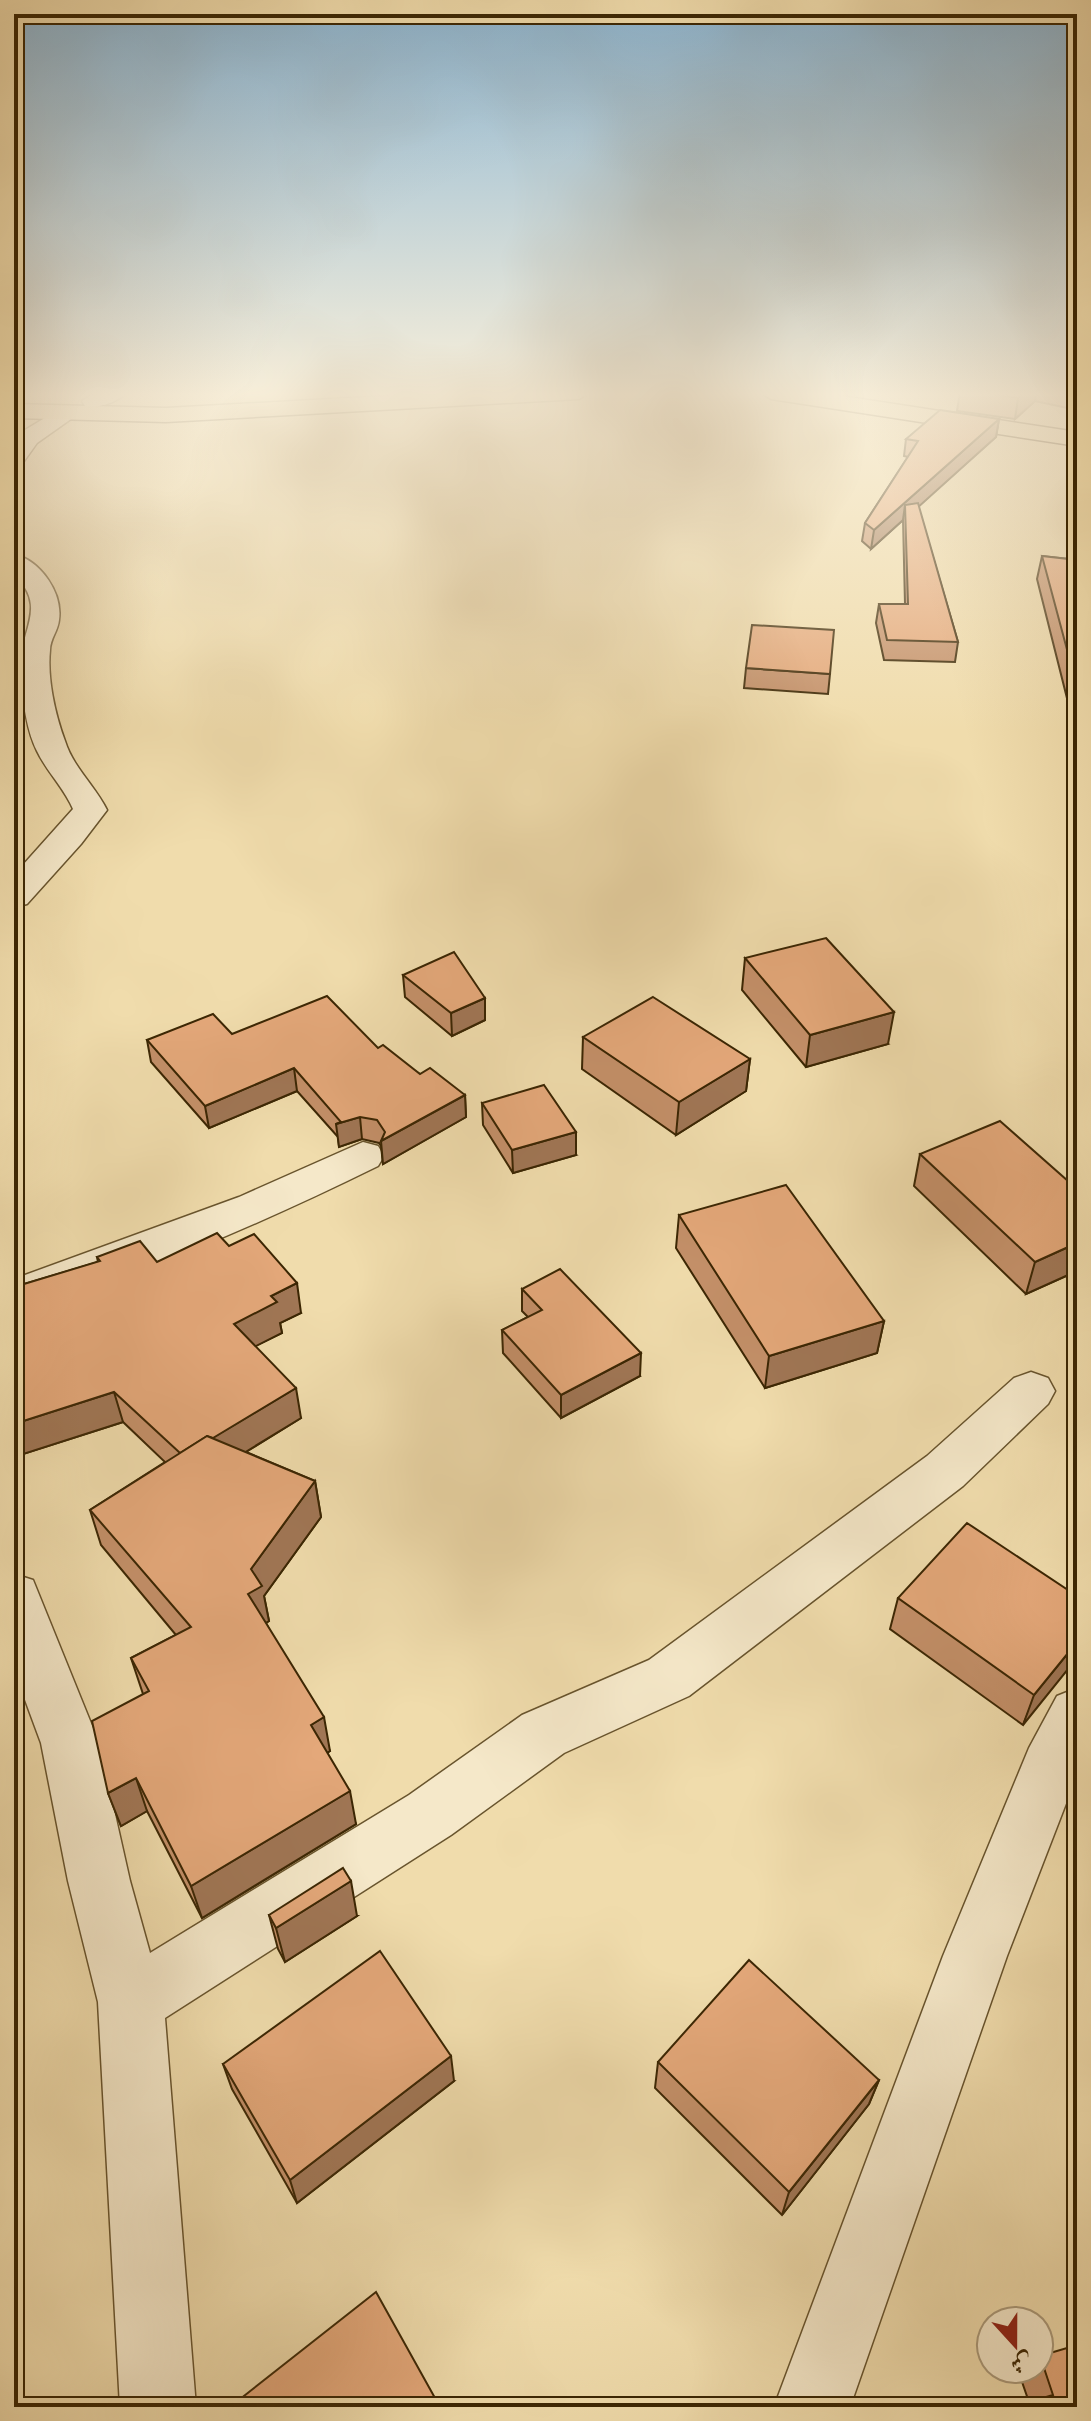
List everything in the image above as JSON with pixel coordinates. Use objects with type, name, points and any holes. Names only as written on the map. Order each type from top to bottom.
[{"type":"street","points":[[14,562],[35,577],[45,595],[45,622],[34,647],[47,732],[50,746],[83,793],[90,810],[14,896]]},
{"type":"street","points":[[14,1297],[255,1208],[363,1156]]},
{"type":"street","points":[[131,2002],[430,1815],[543,1734],[669,1678],[945,1471],[1031,1391]]},
{"type":"street","points":[[14,1597],[28,1682],[70,1743],[99,1881],[131,2002],[158,2407]]},
{"type":"street","points":[[812,2407],[975,1956],[1058,1748],[1077,1714]]},
{"type":"building","points":[[877,505],[902,505],[874,530],[865,523]]},
{"type":"building","points":[[905,505],[919,505],[958,642],[887,640],[879,604],[908,604]]},
{"type":"building","points":[[1042,556],[1077,560],[1077,687]]},
{"type":"building","points":[[752,625],[834,630],[830,674],[746,668]]},
{"type":"building","points":[[826,938],[894,1012],[810,1035],[745,958]]},
{"type":"building","points":[[454,952],[485,998],[451,1013],[403,975]]},
{"type":"building","points":[[327,996],[378,1048],[383,1045],[420,1074],[430,1068],[465,1095],[381,1141],[385,1132],[377,1120],[360,1117],[336,1124],[341,1122],[294,1068],[205,1106],[147,1040],[213,1014],[232,1034]]},
{"type":"building","points":[[653,997],[750,1059],[679,1102],[583,1037]]},
{"type":"building","points":[[544,1085],[576,1132],[512,1150],[482,1103]]},
{"type":"building","points":[[1000,1121],[1077,1189],[1077,1243],[1035,1262],[920,1154]]},
{"type":"building","points":[[786,1185],[884,1321],[769,1356],[679,1215]]},
{"type":"building","points":[[217,1233],[229,1246],[254,1234],[297,1283],[271,1296],[277,1302],[234,1324],[296,1388],[213,1438],[207,1436],[180,1453],[114,1392],[14,1424],[14,1287],[100,1261],[97,1257],[140,1241],[157,1262]]},
{"type":"building","points":[[560,1269],[641,1353],[561,1395],[502,1330],[542,1310],[522,1289]]},
{"type":"building","points":[[207,1436],[315,1481],[251,1569],[262,1586],[248,1594],[324,1717],[311,1725],[350,1791],[191,1886],[136,1778],[108,1793],[92,1721],[149,1691],[131,1658],[191,1627],[90,1510]]},
{"type":"building","points":[[967,1523],[1077,1596],[1077,1642],[1034,1695],[898,1598]]},
{"type":"building","points":[[343,1868],[351,1881],[276,1928],[269,1915]]},
{"type":"building","points":[[380,1951],[451,2056],[290,2180],[223,2064]]},
{"type":"building","points":[[749,1960],[879,2080],[789,2192],[658,2062]]},
{"type":"building","points":[[376,2292],[440,2407],[230,2407]]},
{"type":"building","points":[[1077,2345],[1077,2407],[1012,2407],[1053,2395],[1050,2385],[1055,2385],[1055,2352]]}]
